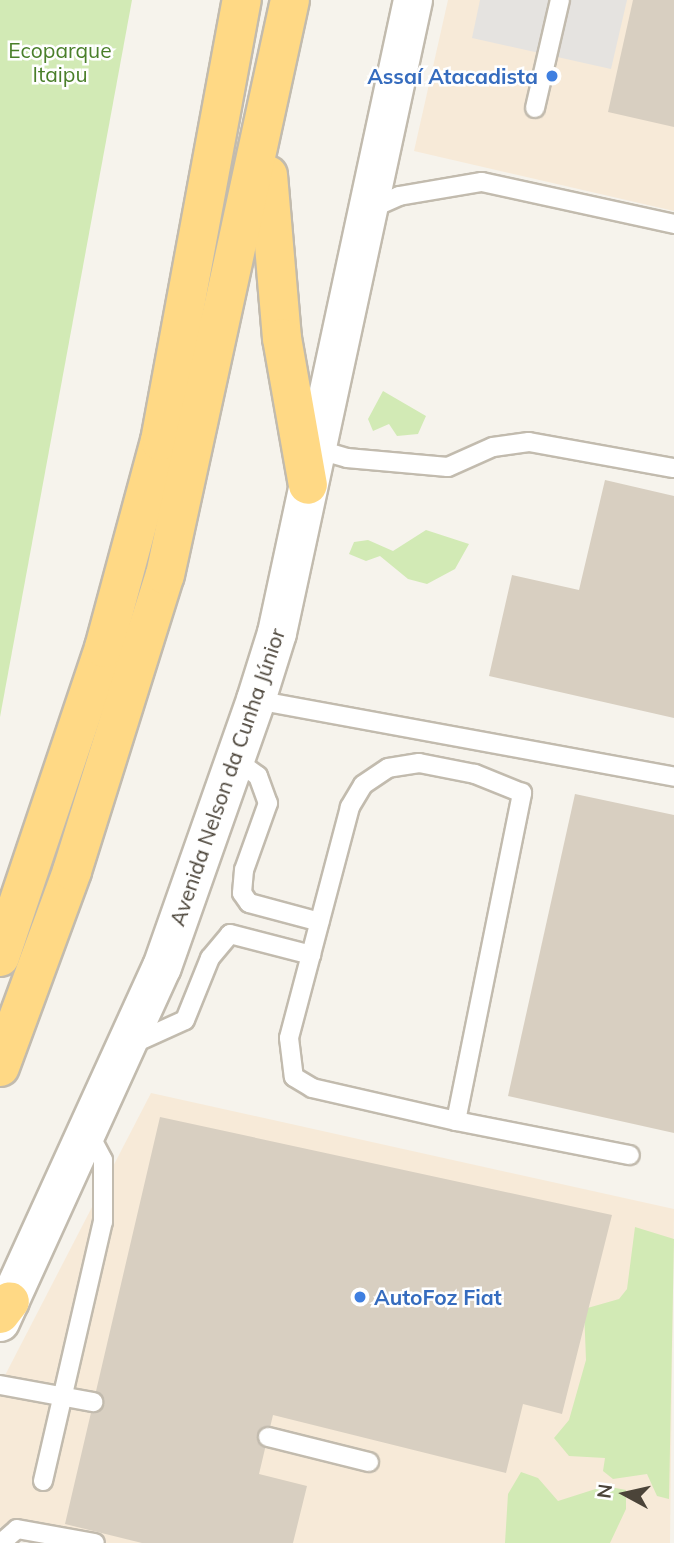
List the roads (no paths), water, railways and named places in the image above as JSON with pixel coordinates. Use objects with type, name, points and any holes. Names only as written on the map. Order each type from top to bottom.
[{"type":"highway","points":[[0,957],[104,648],[160,440],[242,0]]},
{"type":"highway","points":[[0,1067],[72,871],[165,575],[265,134],[290,0]]},
{"type":"highway","points":[[265,134],[282,338],[312,467]]},
{"type":"street","name":"Avenida Nelson da Cunha Júnior","points":[[3,1312],[130,1045],[256,700],[312,467],[414,0]]},
{"type":"lane","points":[[536,108],[560,0]]},
{"type":"lane","points":[[370,209],[399,196],[482,182],[674,224]]},
{"type":"lane","points":[[312,467],[347,458],[448,467],[493,447],[529,442],[674,468]]},
{"type":"lane","points":[[256,700],[674,777]]},
{"type":"lane","points":[[236,760],[258,775],[268,803],[244,870],[249,903],[242,932]]},
{"type":"lane","points":[[456,1121],[522,793],[475,774],[419,763],[380,774],[363,785],[350,807],[289,1038],[295,1077],[312,1088],[456,1121],[630,1155]]},
{"type":"lane","points":[[249,903],[320,922]]},
{"type":"lane","points":[[130,1045],[185,1020],[210,958],[230,934],[242,932],[311,955]]},
{"type":"lane","points":[[43,1481],[64,1395],[107,1188],[103,1160],[89,1134]]},
{"type":"lane","points":[[0,1385],[93,1402]]},
{"type":"lane","points":[[268,1437],[369,1462]]},
{"type":"lane","points":[[1,1543],[17,1529],[95,1543]]},
{"type":"place","name":"Assaí Atacadista","points":[[552,76]]},
{"type":"place","name":"AutoFoz Fiat","points":[[360,1297]]},
{"type":"park label","name":"Ecoparque Itaipu","points":[[60,62]]}]
